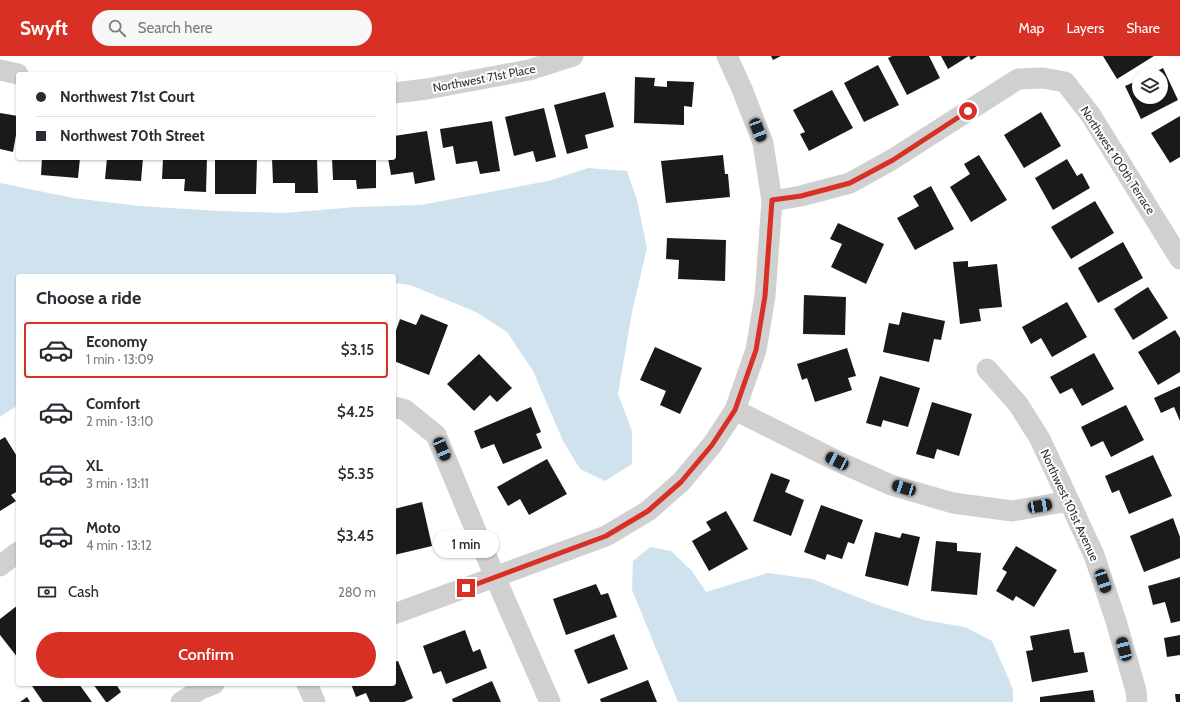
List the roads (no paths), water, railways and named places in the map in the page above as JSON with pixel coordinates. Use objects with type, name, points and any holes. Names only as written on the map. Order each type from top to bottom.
[{"type":"street","name":"Northwest 71st Place","points":[[396,93],[427,89],[529,70],[573,56]]},
{"type":"street","points":[[396,613],[606,536],[648,511],[681,482],[712,445],[735,410],[756,350],[765,296],[772,200],[763,143],[742,89],[727,56]]},
{"type":"street","points":[[0,70],[16,74]]},
{"type":"street","name":"Northwest 100th Terrace","points":[[772,200],[801,196],[850,183],[893,160],[1018,79],[1043,78],[1065,82],[1090,114],[1180,259]]},
{"type":"street","name":"Northwest 101st Avenue","points":[[987,369],[1018,404],[1040,439],[1094,555],[1126,656],[1136,691],[1137,702]]},
{"type":"street","points":[[396,408],[406,410],[436,435],[495,577],[550,702]]},
{"type":"street","points":[[735,410],[837,461],[891,485],[953,504],[1012,511],[1069,501]]},
{"type":"street","points":[[0,566],[16,554]]},
{"type":"street","points":[[181,702],[201,689],[209,686]]},
{"type":"street","points":[[308,686],[315,702]]},
{"type":"water","points":[[588,168],[627,171],[637,200],[647,248],[632,312],[618,394],[632,431],[632,464],[605,481],[580,469],[563,441],[533,371],[507,332],[476,312],[410,285],[396,283],[396,274],[16,274],[16,406],[0,417],[0,183],[73,198],[139,206],[284,213],[356,207],[421,205],[548,181]]},
{"type":"water","points":[[650,547],[671,551],[692,571],[706,592],[768,573],[812,579],[872,603],[924,620],[965,627],[992,641],[1013,689],[1013,702],[678,702],[632,590],[633,561]]}]
